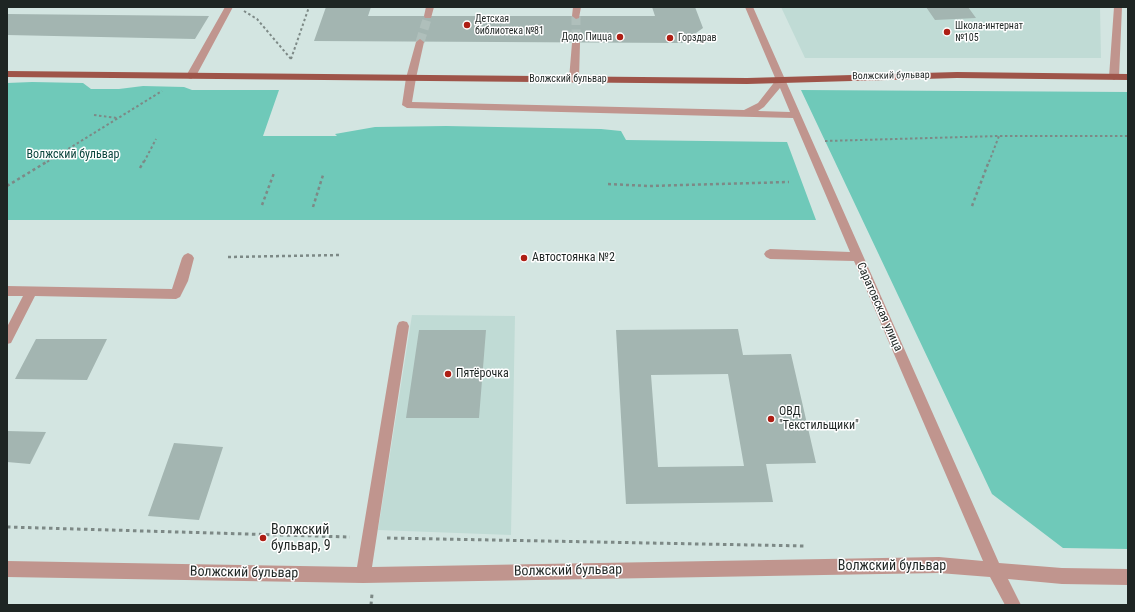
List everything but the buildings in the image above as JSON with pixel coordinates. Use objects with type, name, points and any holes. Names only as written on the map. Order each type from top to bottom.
[{"type":"main road","name":"Волжский бульвар","points":[[7,74],[747,81],[957,75],[1128,77]]},
{"type":"street","points":[[191,76],[229,7]]},
{"type":"street","points":[[428,16],[430,7]]},
{"type":"street","name":"Саратовская улица","points":[[749,7],[994,569],[1013,605]]},
{"type":"street","points":[[1114,77],[1118,7]]},
{"type":"street","points":[[1118,18],[1128,19]]},
{"type":"street","points":[[420,42],[411,78],[407,105],[795,115]]},
{"type":"street","points":[[574,79],[576,43]]},
{"type":"street","points":[[747,113],[761,106],[781,80]]},
{"type":"street","points":[[770,254],[857,257]]},
{"type":"street","points":[[7,291],[176,294],[182,281],[188,258]]},
{"type":"street","points":[[7,339],[31,292]]},
{"type":"street","points":[[363,574],[403,326]]},
{"type":"street","name":"Волжский бульвар","points":[[7,569],[363,574],[939,565],[1062,576],[1128,577]]},
{"type":"path","points":[[241,10],[257,19],[291,59],[309,7]]},
{"type":"path","points":[[7,186],[165,90]]},
{"type":"path","points":[[94,115],[118,118]]},
{"type":"path","points":[[972,206],[999,136]]},
{"type":"path","points":[[822,141],[999,136],[1128,136]]},
{"type":"path","points":[[140,168],[156,139]]},
{"type":"path","points":[[262,205],[274,173]]},
{"type":"path","points":[[313,207],[323,174]]},
{"type":"path","points":[[608,184],[649,186],[788,182]]},
{"type":"path","points":[[228,257],[340,255]]},
{"type":"path","points":[[7,527],[369,538],[808,546]]},
{"type":"shaded area","name":"Школа-интернат №105","points":[[781,7],[1100,7],[1101,58],[805,58]]},
{"type":"shaded area","points":[[412,315],[515,316],[511,535],[378,530]]},
{"type":"green space","name":"Волжский бульвар","points":[[7,83],[83,83],[91,89],[119,89],[143,86],[184,87],[192,90],[279,90],[263,136],[337,136],[335,134],[375,127],[446,126],[601,129],[621,131],[626,140],[787,142],[816,220],[7,220]]},
{"type":"green space","points":[[801,90],[1128,92],[1128,549],[1063,548],[992,494]]},
{"type":"tunnel","points":[[420,42],[428,16]]},
{"type":"tunnel","points":[[576,16],[576,43]]},
{"type":"place","name":"Детская библиотека №81","points":[[467,25]]},
{"type":"place","name":"Школа-интернат №105","points":[[947,32]]},
{"type":"place","name":"Додо Пицца","points":[[620,37]]},
{"type":"place","name":"Горздрав","points":[[670,38]]},
{"type":"place","name":"Автостоянка №2","points":[[524,258]]},
{"type":"place","name":"Пятёрочка","points":[[448,374]]},
{"type":"place","name":"ОВД \"Текстильщики\"","points":[[771,419]]},
{"type":"place","name":"Волжский бульвар, 9","points":[[263,538]]}]
